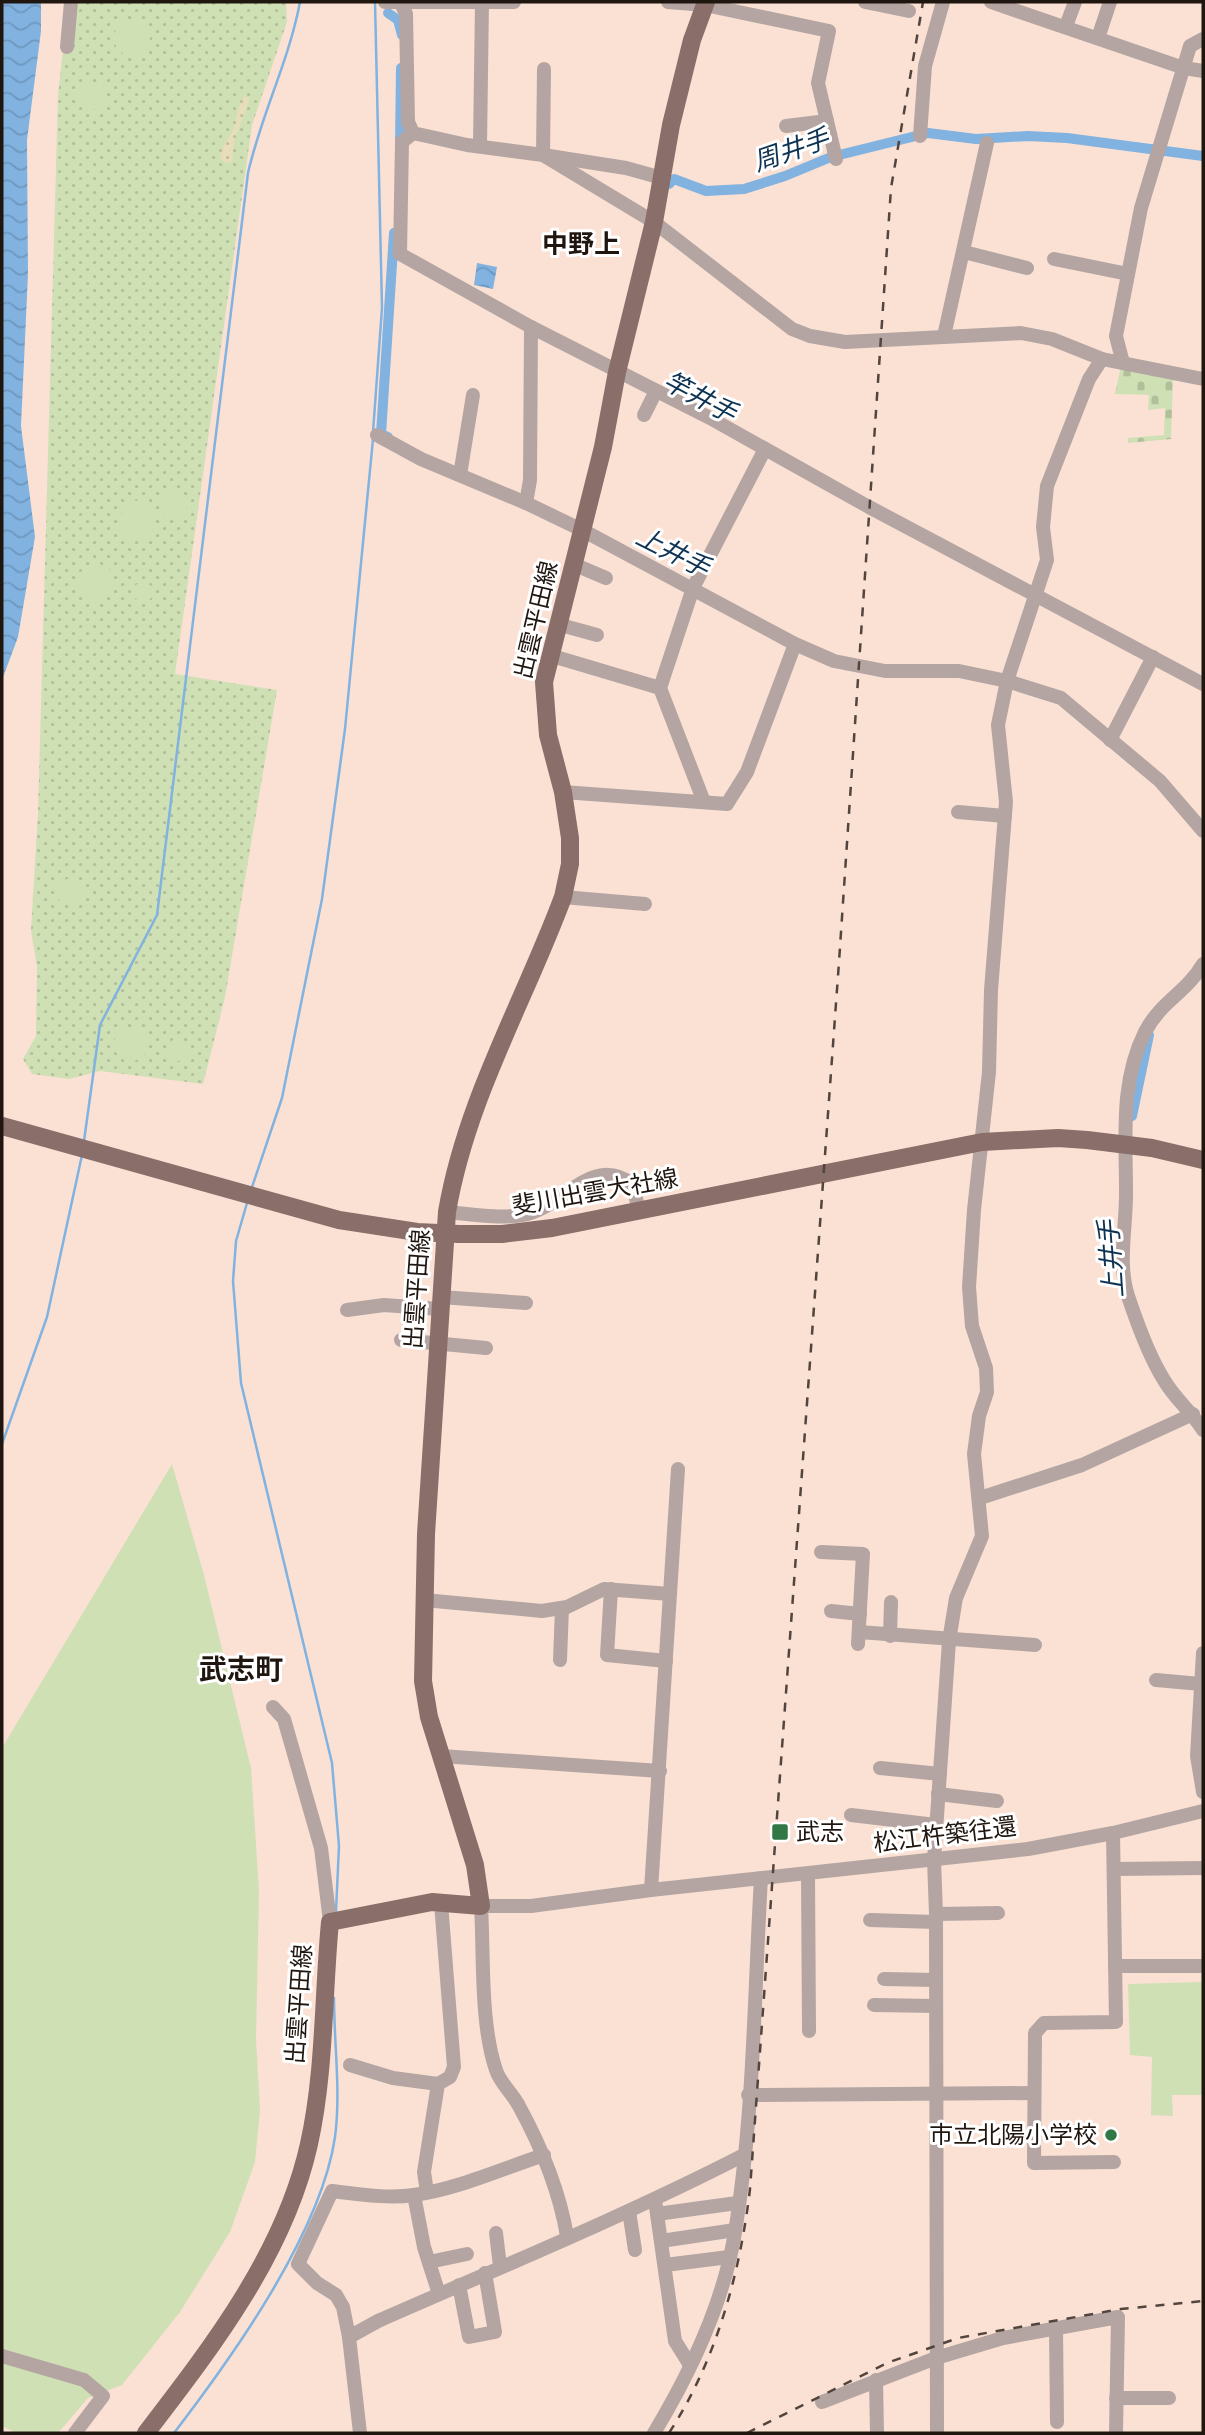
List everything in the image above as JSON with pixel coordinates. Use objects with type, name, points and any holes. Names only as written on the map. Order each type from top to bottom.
[{"type":"main road","name":"出雲平田線","points":[[146,2433],[199,2364],[259,2269],[305,2163],[316,2092],[335,1922],[441,1902],[481,1906],[475,1865],[440,1756],[423,1681],[424,1601],[447,1212],[453,1173],[476,1101],[563,897],[570,864],[563,792],[544,708],[544,682],[557,624],[584,531],[617,372],[653,222],[671,125],[692,40],[706,3]]},
{"type":"main road","name":"斐川出雲大社線","points":[[2,1126],[339,1220],[405,1231],[459,1234],[502,1234],[552,1228],[982,1142],[1058,1138],[1123,1143],[1203,1160]]},
{"type":"street","points":[[67,47],[71,2]]},
{"type":"street","points":[[385,2],[514,2]]},
{"type":"street","points":[[480,145],[482,2]]},
{"type":"street","points":[[668,2],[706,3],[829,31],[818,83],[836,159]]},
{"type":"street","points":[[865,2],[909,11]]},
{"type":"street","points":[[920,136],[925,66],[943,2]]},
{"type":"street","points":[[991,2],[1006,4],[1184,68],[1203,71]]},
{"type":"street","points":[[1066,26],[1075,2]]},
{"type":"street","points":[[1098,38],[1110,2]]},
{"type":"street","points":[[401,3],[406,14],[408,122],[413,133]]},
{"type":"street","points":[[1123,363],[1116,336],[1155,154],[1189,46],[1203,39]]},
{"type":"street","points":[[543,155],[544,69]]},
{"type":"street","points":[[786,126],[827,121]]},
{"type":"street","points":[[662,178],[626,168],[413,133],[402,142],[400,254],[531,327],[656,391],[1203,684]]},
{"type":"street","points":[[944,336],[987,144]]},
{"type":"street","points":[[543,155],[653,222],[792,329],[810,336],[845,342],[1021,333],[1052,339],[1102,359],[1203,379]]},
{"type":"street","points":[[964,252],[1027,268]]},
{"type":"street","points":[[1054,259],[1128,274]]},
{"type":"street","points":[[526,503],[530,480],[531,327]]},
{"type":"street","points":[[937,2433],[934,1860],[949,1641],[956,1598],[982,1536],[974,1454],[979,1416],[987,1392],[986,1368],[972,1326],[969,1287],[1005,816],[998,725],[1007,681],[1047,560],[1043,527],[1047,486],[1089,379],[1102,359]]},
{"type":"street","points":[[644,415],[656,391]]},
{"type":"street","points":[[460,475],[473,395]]},
{"type":"street","points":[[377,435],[421,459],[526,503],[584,531],[795,644],[858,668],[885,671],[959,671],[1007,681],[1061,698],[1160,781],[1203,831]]},
{"type":"street","points":[[704,802],[660,688],[694,588],[765,449]]},
{"type":"street","points":[[573,564],[606,578]]},
{"type":"street","points":[[557,624],[597,635]]},
{"type":"street","points":[[563,792],[727,804],[747,772],[795,644]]},
{"type":"street","points":[[550,654],[660,688]]},
{"type":"street","points":[[1110,740],[1153,657]]},
{"type":"street","points":[[958,812],[1005,816]]},
{"type":"street","points":[[563,897],[645,904]]},
{"type":"street","points":[[1203,964],[1192,982],[1161,1006],[1144,1034],[1128,1083],[1123,1143],[1126,1189],[1124,1280],[1128,1297],[1164,1380],[1203,1430]]},
{"type":"street","points":[[447,1212],[521,1216],[542,1210],[588,1178],[611,1173],[632,1184],[639,1210]]},
{"type":"street","points":[[347,1310],[384,1305],[526,1303]]},
{"type":"street","points":[[401,1340],[486,1348]]},
{"type":"street","points":[[980,1498],[1083,1465],[1193,1414]]},
{"type":"street","points":[[652,1890],[678,1469]]},
{"type":"street","points":[[821,1552],[863,1554],[858,1638],[890,1636],[1035,1645]]},
{"type":"street","points":[[424,1601],[542,1611],[562,1608],[604,1588],[670,1594]]},
{"type":"street","points":[[611,1589],[607,1655],[666,1661]]},
{"type":"street","points":[[890,1636],[891,1602]]},
{"type":"street","points":[[560,1660],[562,1608]]},
{"type":"street","points":[[831,1611],[860,1614]]},
{"type":"street","points":[[1203,1653],[1197,1756],[1203,1792]]},
{"type":"street","points":[[1156,1681],[1200,1684]]},
{"type":"street","points":[[273,1707],[284,1719],[321,1848],[335,1922]]},
{"type":"street","points":[[440,1756],[660,1771]]},
{"type":"street","points":[[880,1768],[940,1774]]},
{"type":"street","points":[[938,1794],[997,1801]]},
{"type":"street","name":"松江杵築往還","points":[[481,1906],[531,1906],[1027,1849],[1113,1833],[1203,1811]]},
{"type":"street","points":[[851,1815],[936,1825]]},
{"type":"street","points":[[1113,1833],[1116,2022],[1044,2023],[1035,2033],[1034,2163],[1114,2162]]},
{"type":"street","points":[[1114,1869],[1203,1868]]},
{"type":"street","points":[[808,1875],[809,2031]]},
{"type":"street","points":[[654,2433],[681,2389],[718,2294],[735,2230],[744,2155],[761,1878]]},
{"type":"street","points":[[350,2065],[393,2078],[438,2084],[450,2077],[454,2067],[441,1902]]},
{"type":"street","points":[[481,1906],[488,2025],[496,2072],[518,2103],[544,2155],[561,2202],[567,2236]]},
{"type":"street","points":[[870,1920],[998,1913]]},
{"type":"street","points":[[1115,1966],[1203,1966]]},
{"type":"street","points":[[884,1979],[936,1980]]},
{"type":"street","points":[[874,2005],[936,2006]]},
{"type":"street","points":[[438,2084],[421,2194],[429,2262],[439,2294]]},
{"type":"street","points":[[748,2095],[1034,2093]]},
{"type":"street","points":[[360,2433],[343,2307],[336,2295],[317,2283],[298,2264],[332,2191],[379,2196],[421,2194],[447,2188],[544,2155]]},
{"type":"street","points":[[656,2207],[744,2155]]},
{"type":"street","points":[[349,2337],[500,2266],[629,2211],[737,2203]]},
{"type":"street","points":[[656,2207],[675,2341],[690,2365]]},
{"type":"street","points":[[629,2211],[635,2250]]},
{"type":"street","points":[[661,2241],[735,2230]]},
{"type":"street","points":[[496,2233],[500,2266]]},
{"type":"street","points":[[429,2262],[467,2255]]},
{"type":"street","points":[[665,2266],[729,2258]]},
{"type":"street","points":[[459,2285],[469,2337],[495,2332],[485,2273]]},
{"type":"street","points":[[822,2402],[876,2379],[1003,2338],[1118,2317],[1116,2433]]},
{"type":"street","points":[[1056,2328],[1057,2422]]},
{"type":"street","points":[[2,2356],[84,2380],[103,2396],[75,2433]]},
{"type":"street","points":[[876,2379],[877,2433]]},
{"type":"street","points":[[1116,2398],[1168,2398]]},
{"type":"green space","points":[[68,2],[286,2],[287,22],[252,125],[175,674],[277,690],[225,997],[203,1084],[100,1071],[69,1079],[32,1074],[23,1059],[36,1036],[37,967],[31,930],[38,814],[58,96]]},
{"type":"green space","points":[[132,20],[145,25],[150,38],[145,51],[132,56],[119,51],[114,38],[119,25]]},
{"type":"green space","points":[[92,82],[102,86],[106,96],[102,106],[92,110],[82,106],[78,96],[82,86]]},
{"type":"green space","points":[[1121,366],[1173,378],[1171,439],[1128,443],[1128,438],[1164,435],[1165,408],[1148,410],[1149,395],[1115,394]]},
{"type":"green space","points":[[173,491],[183,495],[187,505],[183,515],[173,519],[163,515],[159,505],[163,495]]},
{"type":"green space","points":[[146,498],[156,509],[151,537],[131,542],[122,537],[120,516],[131,502]]},
{"type":"green space","points":[[96,564],[108,570],[114,582],[108,594],[96,600],[84,594],[78,582],[84,570]]},
{"type":"green space","points":[[143,582],[150,585],[153,592],[150,599],[143,602],[136,599],[133,592],[136,585]]},
{"type":"green space","points":[[69,879],[78,883],[82,892],[78,901],[69,905],[60,901],[56,892],[60,883]]},
{"type":"green space","points":[[131,1027],[143,1032],[148,1044],[143,1056],[131,1061],[119,1056],[114,1044],[119,1032]]},
{"type":"green space","points":[[178,1039],[186,1042],[189,1050],[186,1058],[178,1061],[170,1058],[167,1050],[170,1042]]},
{"type":"green space","points":[[172,1464],[204,1575],[251,1768],[259,1891],[256,2039],[260,2110],[255,2162],[230,2232],[180,2312],[122,2385],[88,2398],[58,2433],[16,2433],[2,2426],[2,1748]]},
{"type":"green space","points":[[1203,1982],[1203,2095],[1172,2095],[1173,2116],[1151,2115],[1152,2057],[1130,2055],[1128,1984]]},
{"type":"sand","points":[[244,96],[249,98],[234,141],[232,163],[225,162],[220,157],[223,146],[233,130]]},
{"type":"water","points":[[2,2],[41,2],[41,31],[27,140],[28,274],[21,426],[35,537],[18,637],[2,680]]},
{"type":"water","points":[[477,263],[497,267],[493,289],[474,285]]},
{"type":"waterway","points":[[84,1141],[100,1025],[157,915],[248,173],[300,2]]},
{"type":"waterway","points":[[373,432],[382,308],[375,2]]},
{"type":"waterway","name":"竿井手","points":[[388,13],[398,20],[402,35]]},
{"type":"waterway","name":"竿井手","points":[[400,146],[401,68]]},
{"type":"waterway","name":"周井手","points":[[660,182],[669,184],[674,179],[706,191],[744,189],[831,157],[928,133],[976,139],[1028,136],[1067,138],[1203,156]]},
{"type":"waterway","name":"上井手","points":[[388,437],[381,434],[394,233]]},
{"type":"waterway","points":[[251,1190],[282,1098],[322,899],[345,729],[373,439]]},
{"type":"waterway","name":"上井手","points":[[1132,1116],[1149,1035]]},
{"type":"waterway","points":[[2,1444],[47,1317],[82,1155]]},
{"type":"waterway","points":[[247,1203],[236,1241],[233,1281],[241,1383],[332,1763],[339,1846],[336,1911]]},
{"type":"waterway","points":[[174,2433],[247,2331],[293,2253],[312,2213],[326,2174],[337,2120],[334,1998]]},
{"type":"railway","points":[[669,2433],[686,2405],[713,2347],[740,2253],[750,2189],[839,962],[891,188],[923,2]]},
{"type":"railway","points":[[747,2433],[887,2363],[958,2338],[1121,2309],[1203,2301]]},
{"type":"place","name":"武志","points":[[780,1832]]},
{"type":"place","name":"市立北陽小学校","points":[[1111,2135]]},
{"type":"district","name":"中野上","points":[[581,244]]},
{"type":"district","name":"武志町","points":[[241,1669]]}]
